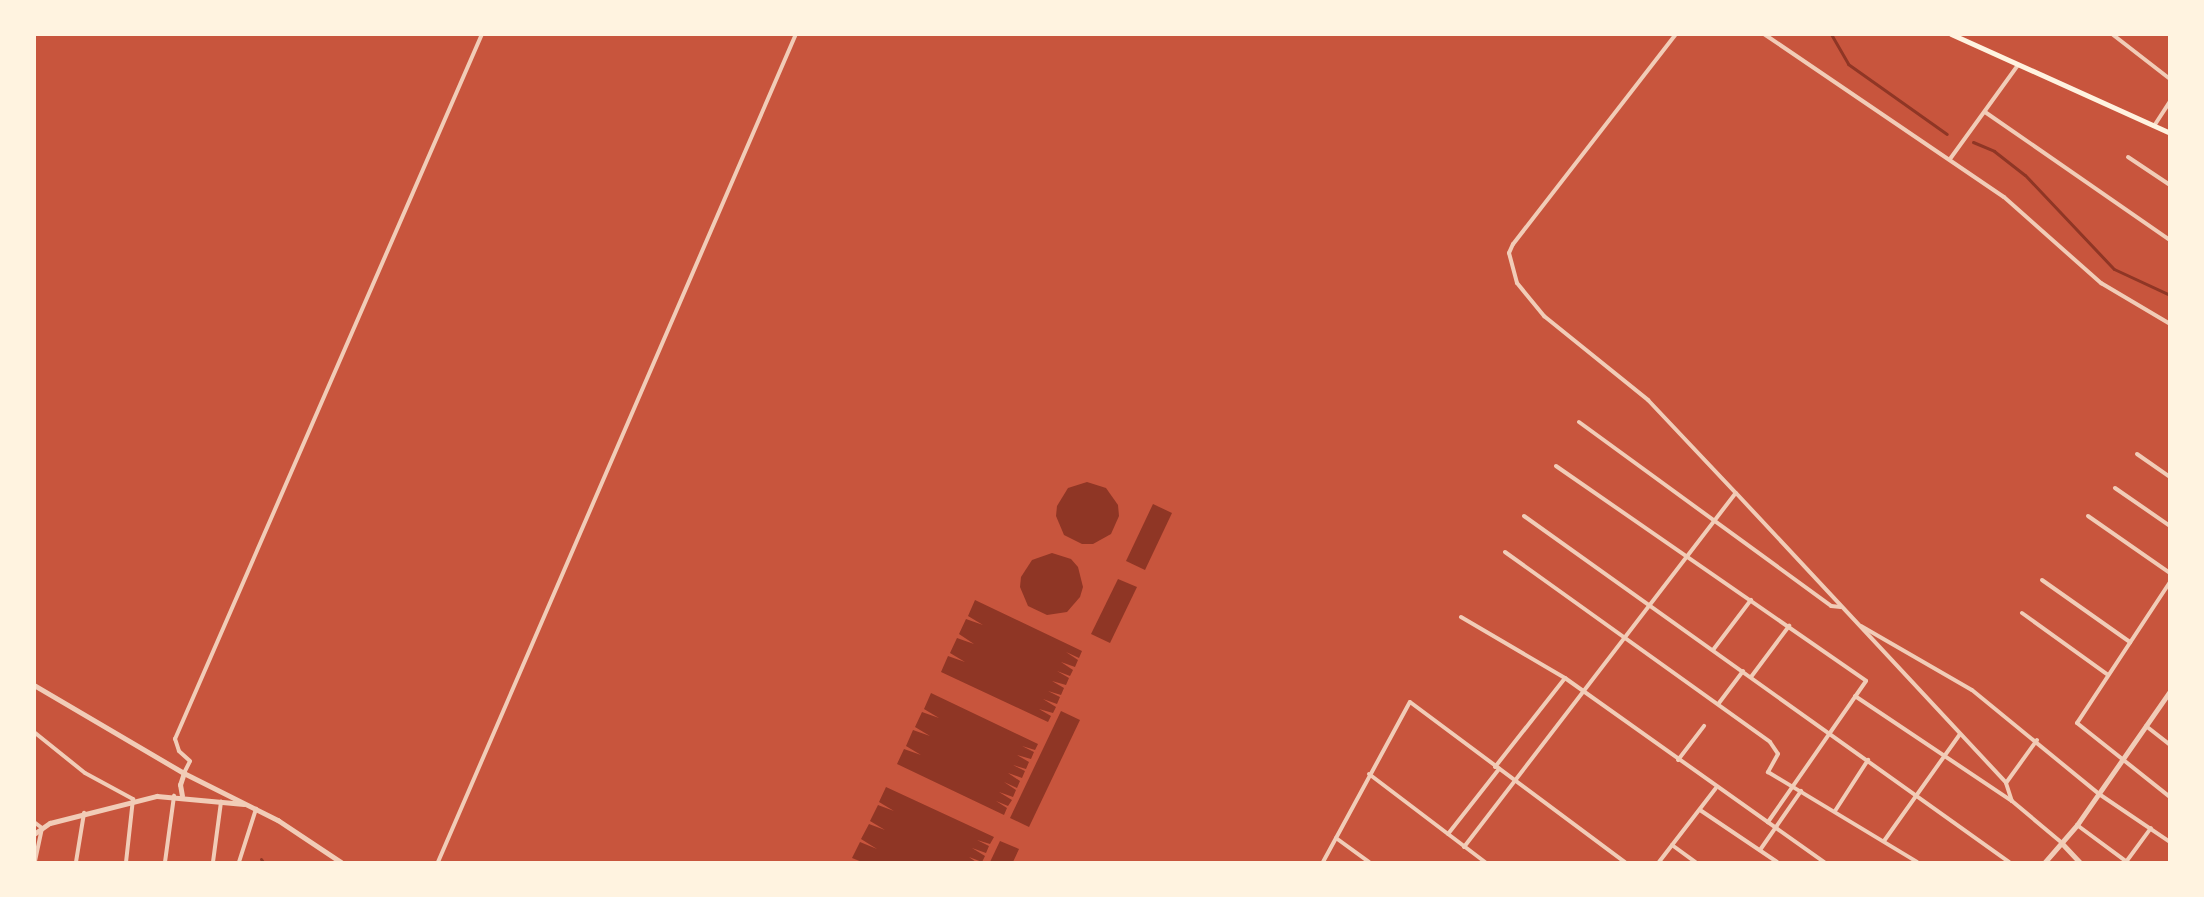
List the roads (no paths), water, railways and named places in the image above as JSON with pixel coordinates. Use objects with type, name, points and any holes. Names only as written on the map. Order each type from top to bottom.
[{"type":"main road","points":[[1951,34],[2169,133]]},
{"type":"street","points":[[182,796],[180,784],[190,761],[178,752],[175,739],[482,34]]},
{"type":"street","points":[[438,862],[795,34]]},
{"type":"street","points":[[1676,34],[1509,253],[1517,283],[1526,298],[1648,400],[2006,783],[2012,801]]},
{"type":"street","points":[[1764,34],[2019,208],[2111,290],[2169,324]]},
{"type":"street","points":[[2112,34],[2169,79]]},
{"type":"street","points":[[1950,159],[2018,65]]},
{"type":"street","points":[[2154,126],[2169,101]]},
{"type":"street","points":[[1985,112],[2169,240]]},
{"type":"street","points":[[2128,157],[2169,185]]},
{"type":"street","points":[[1579,422],[1831,606],[1841,607]]},
{"type":"street","points":[[2137,454],[2169,477]]},
{"type":"street","points":[[1556,466],[1687,554],[1866,681],[1768,822]]},
{"type":"street","points":[[2115,488],[2169,526]]},
{"type":"street","points":[[1464,847],[1585,692],[1647,605],[1736,493]]},
{"type":"street","points":[[1524,516],[1916,794],[2008,862]]},
{"type":"street","points":[[2088,516],[2169,573]]},
{"type":"street","points":[[1505,552],[1719,703],[1777,748],[1768,772],[1917,862]]},
{"type":"street","points":[[2042,580],[2130,642]]},
{"type":"street","points":[[2169,582],[2078,723],[2169,797]]},
{"type":"street","points":[[1713,650],[1751,600]]},
{"type":"street","points":[[2022,613],[2107,675]]},
{"type":"street","points":[[1461,617],[1565,678],[1716,788],[1824,862]]},
{"type":"street","points":[[1857,624],[1972,690],[2037,740],[2099,794],[2169,842]]},
{"type":"street","points":[[1751,677],[1789,626]]},
{"type":"street","points":[[1719,703],[1743,671]]},
{"type":"street","points":[[1448,834],[1565,678]]},
{"type":"street","points":[[34,685],[184,773],[256,809],[341,862]]},
{"type":"street","points":[[2045,862],[2077,825],[2169,695]]},
{"type":"street","points":[[1855,696],[1942,757],[2012,801],[2062,843],[2080,862]]},
{"type":"street","points":[[1323,862],[1410,702],[1625,862]]},
{"type":"street","points":[[1678,760],[1704,726]]},
{"type":"street","points":[[2146,726],[2169,745]]},
{"type":"street","points":[[34,732],[85,773],[133,799]]},
{"type":"street","points":[[1884,841],[1960,734]]},
{"type":"street","points":[[2006,783],[2037,740]]},
{"type":"street","points":[[1835,811],[1868,760]]},
{"type":"street","points":[[1369,774],[1485,862]]},
{"type":"street","points":[[1659,862],[1716,788]]},
{"type":"street","points":[[1760,850],[1801,790]]},
{"type":"street","points":[[165,862],[174,796]]},
{"type":"street","points":[[34,834],[42,828],[84,813],[133,799],[182,796],[247,804]]},
{"type":"street","points":[[126,862],[133,799]]},
{"type":"street","points":[[213,862],[221,802]]},
{"type":"street","points":[[239,862],[256,809]]},
{"type":"street","points":[[1700,810],[1777,862]]},
{"type":"street","points":[[76,862],[84,813]]},
{"type":"street","points":[[34,822],[42,828]]},
{"type":"street","points":[[2077,825],[2126,862],[2151,828]]},
{"type":"street","points":[[35,862],[42,828]]},
{"type":"street","points":[[1336,838],[1370,862]]},
{"type":"street","points":[[1672,845],[1695,862]]},
{"type":"waterway","points":[[1831,34],[1848,64],[1947,134]]},
{"type":"waterway","points":[[1973,142],[1994,151],[2025,175],[2114,269],[2170,295]]}]
